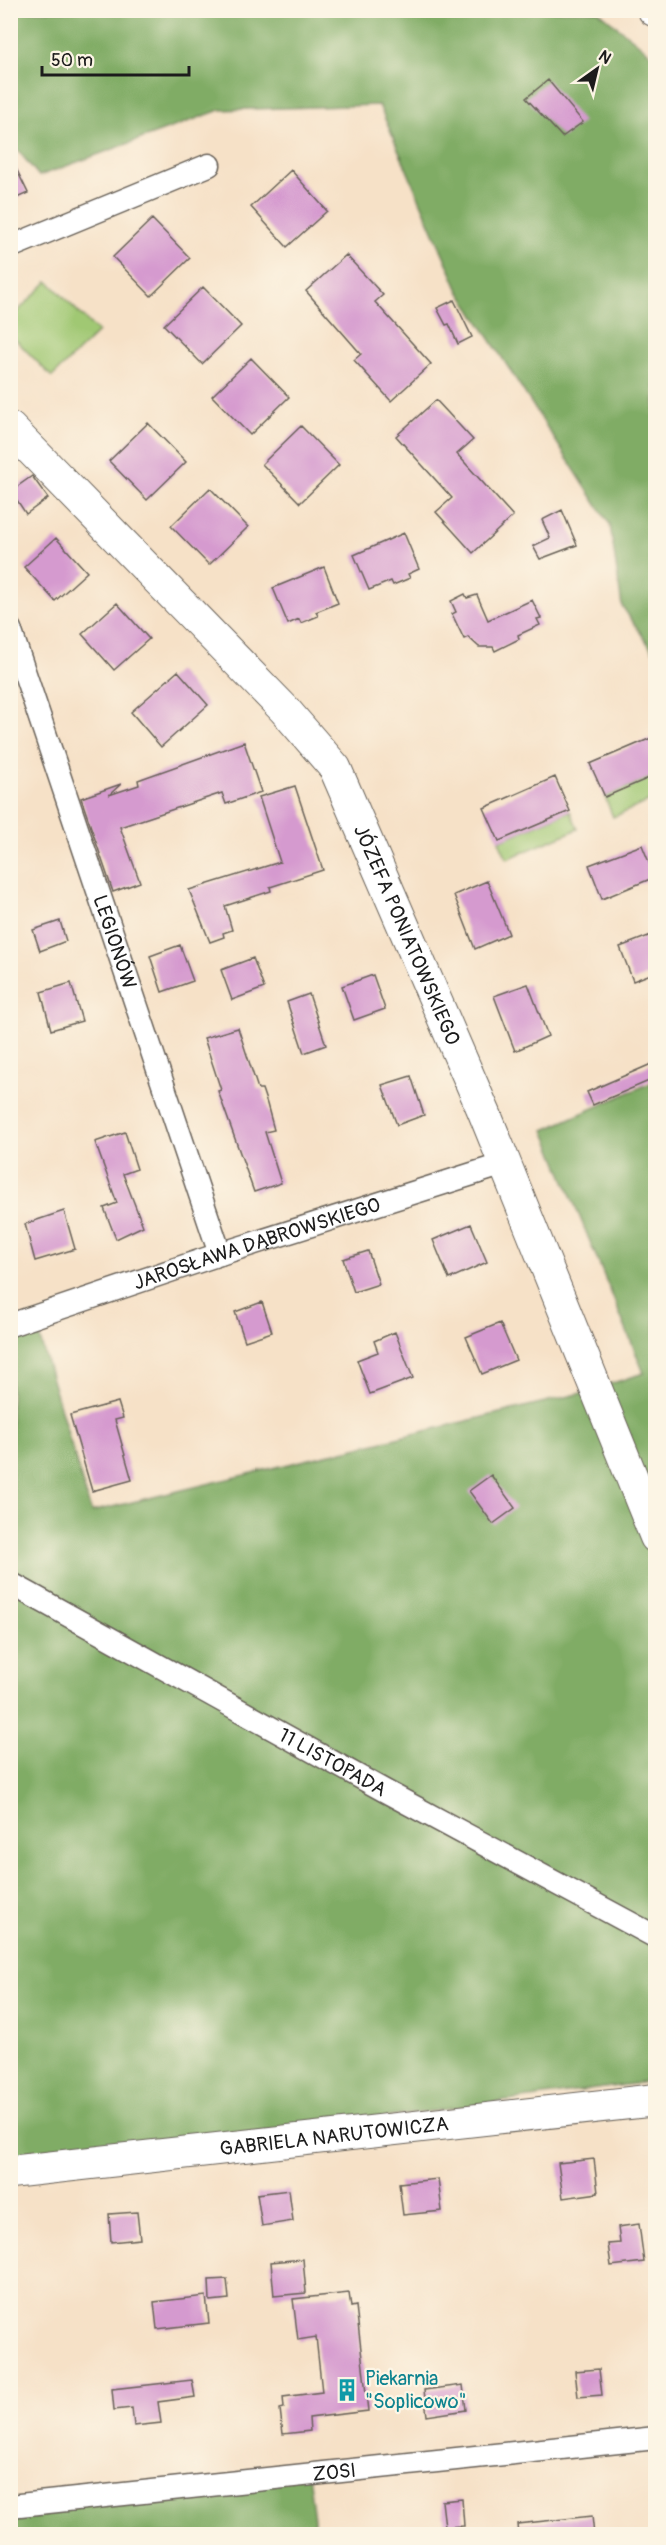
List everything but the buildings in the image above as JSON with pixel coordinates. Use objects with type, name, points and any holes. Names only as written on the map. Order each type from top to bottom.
[{"type":"street","points":[[10,246],[209,165]]},
{"type":"street","name":"JÓZEFA PONIATOWSKIEGO","points":[[10,428],[276,700],[335,768],[475,1091],[656,1537]]},
{"type":"street","name":"LEGIONÓW","points":[[10,629],[220,1254]]},
{"type":"street","name":"JAROSŁAWA DĄBROWSKIEGO","points":[[10,1325],[220,1254],[504,1164]]},
{"type":"street","name":"11 LISTOPADA","points":[[10,1583],[385,1791],[656,1937]]},
{"type":"street","name":"GABRIELA NARUTOWICZA","points":[[10,2172],[656,2100]]},
{"type":"street","name":"ZOSI","points":[[10,2506],[656,2438]]},
{"type":"green space","points":[[10,11],[598,11],[655,57],[655,654],[622,606],[610,525],[459,291],[379,105],[220,110],[39,176],[11,142]]},
{"type":"green space","points":[[48,281],[98,332],[52,377],[10,334],[11,318]]},
{"type":"green space","points":[[655,775],[655,799],[613,817],[605,797]]},
{"type":"green space","points":[[570,811],[578,829],[507,859],[499,841]]},
{"type":"green space","points":[[655,1081],[655,2081],[11,2168],[11,1321],[33,1315],[91,1512],[578,1394],[644,1373],[544,1130]]},
{"type":"green space","points":[[308,2474],[316,2534],[11,2534],[10,2506]]},
{"type":"place","name":"Piekarnia \"Soplicowo\"","points":[[347,2390]]}]
